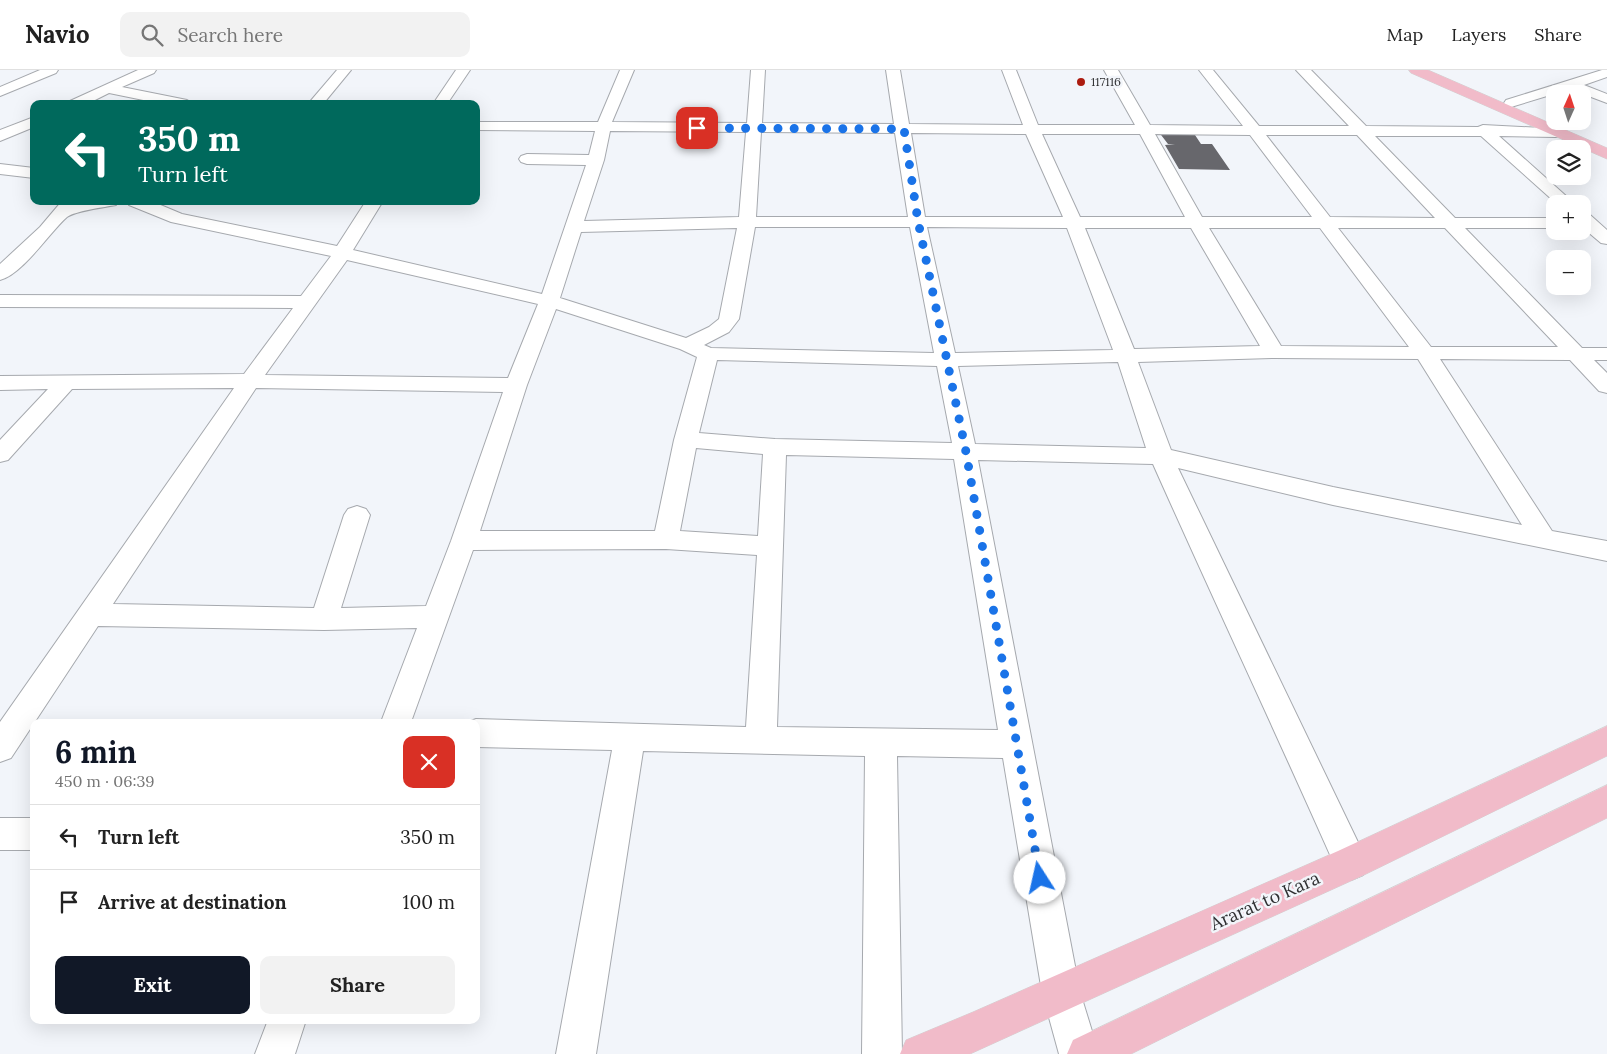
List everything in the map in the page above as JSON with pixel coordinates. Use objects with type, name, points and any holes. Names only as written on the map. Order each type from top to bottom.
[{"type":"main road","points":[[1416,70],[1607,154]]},
{"type":"main road","points":[[1436,70],[1607,144]]},
{"type":"main road","name":"Ararat to Kara","points":[[920,1054],[982,1029],[1351,862],[1607,740]]},
{"type":"main road","points":[[1088,1054],[1607,801]]},
{"type":"street","points":[[0,92],[51,70]]},
{"type":"street","points":[[83,100],[149,70]]},
{"type":"street","points":[[318,100],[344,70]]},
{"type":"street","points":[[443,100],[463,70]]},
{"type":"street","points":[[397,719],[464,541],[516,385],[549,301],[596,160],[602,127],[627,70]]},
{"type":"street","points":[[666,540],[686,440],[698,350],[726,325],[729,319],[747,222],[758,70]]},
{"type":"street","points":[[893,70],[918,221],[966,452],[1061,992],[1079,1054]]},
{"type":"street","points":[[1009,70],[1032,128],[1074,222],[1126,356],[1161,456],[1351,862]]},
{"type":"street","points":[[1111,70],[1197,223],[1274,352]]},
{"type":"street","points":[[1206,70],[1255,131],[1424,353],[1543,537]]},
{"type":"street","points":[[1303,70],[1607,386]]},
{"type":"street","points":[[1511,103],[1607,73]]},
{"type":"street","points":[[1570,84],[1607,99]]},
{"type":"street","points":[[108,89],[167,100]]},
{"type":"street","points":[[0,136],[30,124]]},
{"type":"street","points":[[480,126],[754,129],[1032,128],[1255,131],[1360,129],[1556,132]]},
{"type":"street","points":[[1483,130],[1557,195]]},
{"type":"street","points":[[527,159],[596,160]]},
{"type":"street","points":[[0,170],[30,174]]},
{"type":"street","points":[[0,274],[67,207],[81,205]]},
{"type":"street","points":[[153,205],[549,301],[698,350],[947,360],[1274,352],[1607,354]]},
{"type":"street","points":[[0,748],[250,381],[342,252],[372,205]]},
{"type":"street","points":[[574,227],[747,222],[918,221],[930,223],[1546,223]]},
{"type":"street","points":[[1591,222],[1607,223]]},
{"type":"street","points":[[1591,226],[1607,239]]},
{"type":"street","points":[[0,302],[306,302]]},
{"type":"street","points":[[0,383],[250,381],[516,385]]},
{"type":"street","points":[[0,454],[66,383]]},
{"type":"street","points":[[686,440],[775,447],[1161,456],[1241,473],[1333,496],[1543,537],[1607,552]]},
{"type":"street","points":[[761,740],[772,546],[775,447]]},
{"type":"street","points":[[324,619],[357,516]]},
{"type":"street","points":[[464,541],[666,540],[772,546]]},
{"type":"street","points":[[90,615],[324,619],[434,617]]},
{"type":"street","points":[[480,733],[881,743],[1016,744]]},
{"type":"street","points":[[576,1054],[630,736]]},
{"type":"street","points":[[881,743],[882,1054]]},
{"type":"street","points":[[0,834],[30,834]]},
{"type":"street","points":[[275,1054],[286,1024]]},
{"type":"building","points":[[1158,131],[1193,132],[1201,144],[1212,144],[1230,170],[1179,169],[1165,145],[1175,144],[1168,144]]},
{"type":"place","name":"117116","points":[[1081,82]]},
{"type":"route","points":[[697,128],[904,129],[918,221],[966,452],[1040,878]]}]
